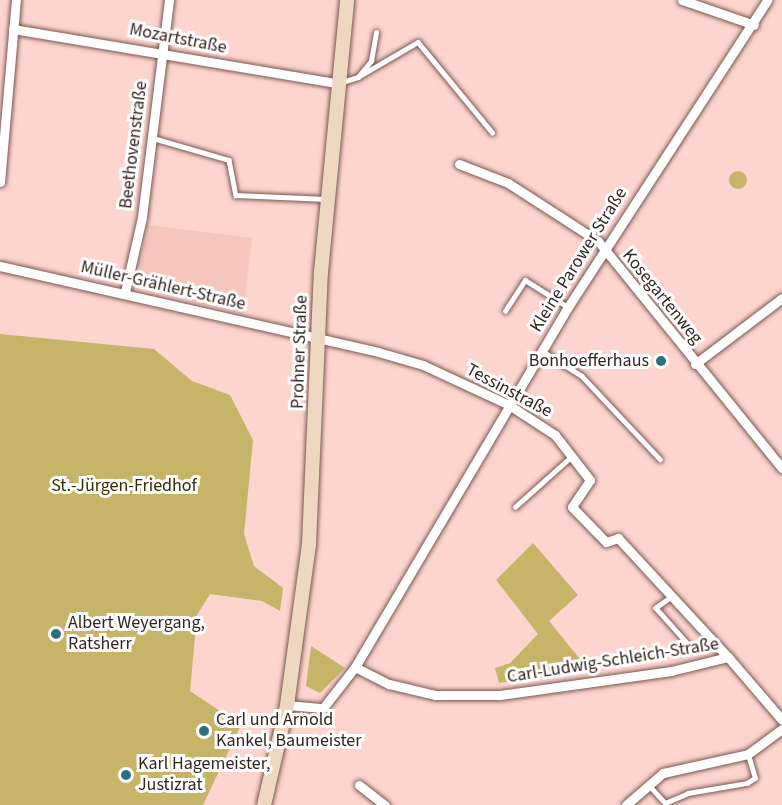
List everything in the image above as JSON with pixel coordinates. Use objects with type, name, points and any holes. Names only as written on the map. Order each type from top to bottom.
[{"type":"main road","name":"Prohner Straße","points":[[264,805],[287,705],[309,544],[327,199],[347,0]]},
{"type":"street","points":[[0,182],[4,62],[13,29],[16,0]]},
{"type":"street","name":"Beethovenstraße","points":[[125,292],[153,138],[169,0]]},
{"type":"street","points":[[682,0],[753,25]]},
{"type":"street","name":"Kleine Parower Straße","points":[[287,705],[323,708],[355,667],[568,307],[753,25],[767,0]]},
{"type":"street","name":"Mozartstraße","points":[[13,29],[337,83]]},
{"type":"street","name":"Kosegartenweg","points":[[459,164],[508,183],[576,225],[604,250],[695,364],[780,461]]},
{"type":"street","name":"Müller-Grählert-Straße","points":[[0,266],[125,292],[319,339]]},
{"type":"street","points":[[695,364],[782,298]]},
{"type":"street","name":"Tessinstraße","points":[[319,339],[423,365],[509,405],[555,435],[590,480],[572,507],[606,542],[618,538],[728,657]]},
{"type":"street","name":"Carl-Ludwig-Schleich-Straße","points":[[355,667],[389,684],[435,694],[500,695],[671,671],[728,657],[782,720]]},
{"type":"street","points":[[626,805],[647,784],[669,770],[748,754],[782,729]]},
{"type":"street","points":[[359,785],[385,805]]},
{"type":"lane","points":[[357,77],[371,61],[376,33]]},
{"type":"lane","points":[[337,83],[357,77],[418,42],[492,132]]},
{"type":"lane","points":[[153,138],[229,160],[236,195],[327,199]]},
{"type":"lane","points":[[505,311],[525,280],[568,307]]},
{"type":"lane","points":[[542,351],[582,376],[660,459]]},
{"type":"lane","points":[[515,507],[572,456]]},
{"type":"lane","points":[[673,596],[656,608],[690,646]]},
{"type":"lane","points":[[647,784],[665,802],[688,793],[747,783],[755,778],[748,754]]},
{"type":"shaded area","points":[[148,225],[252,238],[243,314],[136,288]]},
{"type":"green space","points":[[734,171],[742,171],[747,176],[745,187],[734,189],[729,184],[729,176]]},
{"type":"green space","name":"St.-Jürgen-Friedhof","points":[[0,334],[154,349],[192,381],[230,395],[253,440],[244,534],[254,566],[283,588],[280,611],[262,601],[210,594],[197,615],[190,691],[241,725],[203,805],[0,805]]},
{"type":"green space","points":[[533,543],[578,595],[549,621],[588,669],[499,683],[495,668],[510,663],[538,634],[496,580]]},
{"type":"green space","points":[[311,646],[345,668],[320,693],[306,686]]},
{"type":"place","name":"Bonhoefferhaus","points":[[661,361]]},
{"type":"place","name":"Albert Weyergang, Ratsherr","points":[[56,634]]},
{"type":"place","name":"Carl und Arnold Kankel, Baumeister","points":[[204,731]]},
{"type":"place","name":"Karl Hagemeister, Justizrat","points":[[126,775]]}]
